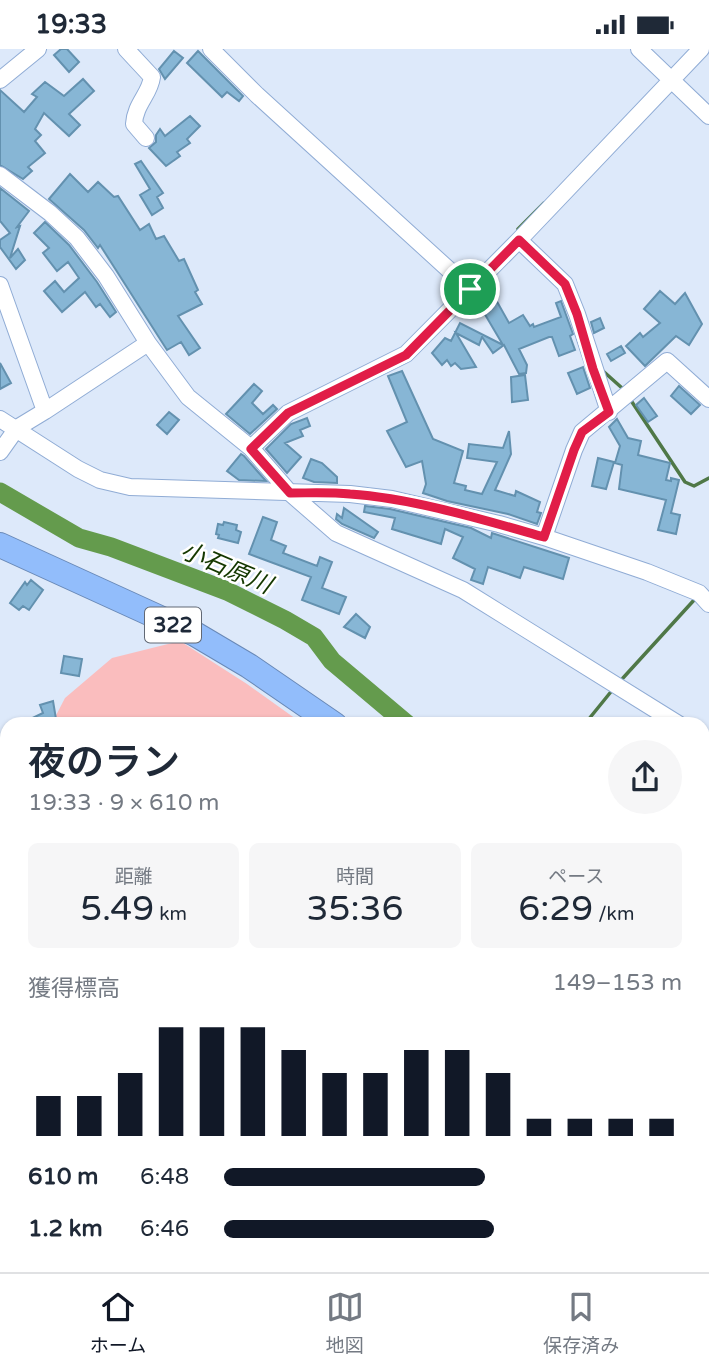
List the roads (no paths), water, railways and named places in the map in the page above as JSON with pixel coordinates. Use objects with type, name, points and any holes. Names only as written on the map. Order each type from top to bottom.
[{"type":"highway","name":"322","points":[[0,545],[195,634],[249,666],[323,717]]},
{"type":"street","points":[[0,80],[38,49]]},
{"type":"street","points":[[126,49],[152,77],[134,112],[134,124],[146,138]]},
{"type":"street","points":[[211,49],[257,95],[470,289]]},
{"type":"street","points":[[639,49],[709,116]]},
{"type":"street","points":[[251,449],[288,413],[406,355],[701,49]]},
{"type":"street","points":[[0,175],[50,213],[77,238],[188,397],[251,449],[290,493],[335,533],[463,590],[667,717]]},
{"type":"street","points":[[519,240],[565,284],[609,412]]},
{"type":"street","points":[[0,285],[45,411]]},
{"type":"street","points":[[1,450],[17,428],[148,343]]},
{"type":"street","points":[[544,537],[582,432],[667,361],[709,399]]},
{"type":"street","points":[[0,419],[78,469],[110,482],[130,487],[350,494],[392,499],[544,537],[699,593],[709,604]]},
{"type":"waterway","points":[[518,229],[544,203]]},
{"type":"waterway","points":[[603,371],[622,388]]},
{"type":"waterway","points":[[630,399],[685,482],[694,486],[709,478]]},
{"type":"waterway","name":"小石原川","points":[[0,492],[79,538],[111,547],[227,591],[285,620],[314,637],[332,661],[398,717]]},
{"type":"waterway","points":[[623,678],[695,599]]},
{"type":"waterway","points":[[590,717],[614,688]]}]
